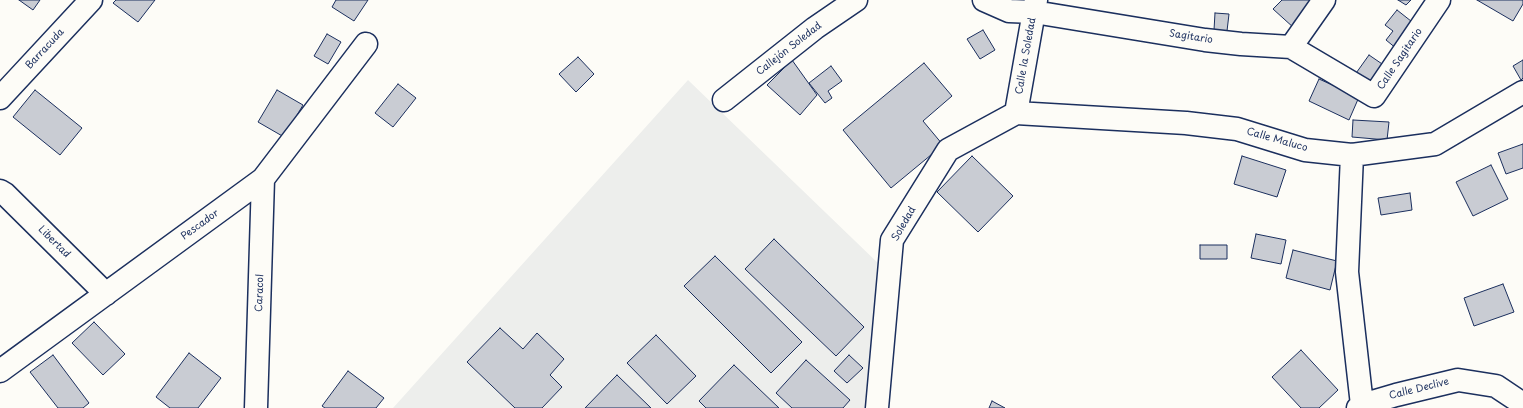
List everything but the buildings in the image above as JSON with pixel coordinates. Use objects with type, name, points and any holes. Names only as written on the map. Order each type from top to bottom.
[{"type":"street","name":"Barracuda","points":[[0,98],[91,0]]},
{"type":"street","name":"Callejón Soledad","points":[[724,100],[815,28],[856,0]]},
{"type":"street","name":"Sagitario","points":[[984,0],[1009,11],[1035,6],[1205,40],[1291,47]]},
{"type":"street","points":[[1291,47],[1324,0]]},
{"type":"street","name":"Calle Sagitario","points":[[1291,47],[1374,96],[1439,0]]},
{"type":"street","name":"Calle la Soledad","points":[[1016,113],[1035,6]]},
{"type":"street","name":"Pescador","points":[[0,371],[263,179],[366,44]]},
{"type":"street","name":"Calle Maluco","points":[[1016,113],[1193,124],[1237,129],[1305,150],[1352,154],[1435,144],[1523,92]]},
{"type":"street","name":"Soledad","points":[[877,408],[892,240],[948,150],[1016,113]]},
{"type":"street","points":[[1352,154],[1346,272],[1360,407]]},
{"type":"street","name":"Caracol","points":[[256,408],[263,179]]},
{"type":"street","name":"Libertad","points":[[0,191],[5,194],[106,294]]},
{"type":"street","name":"Calle Declive","points":[[1360,407],[1396,395],[1458,380],[1496,386],[1523,404]]},
{"type":"shaded area","points":[[688,80],[881,266],[867,408],[393,408]]}]
